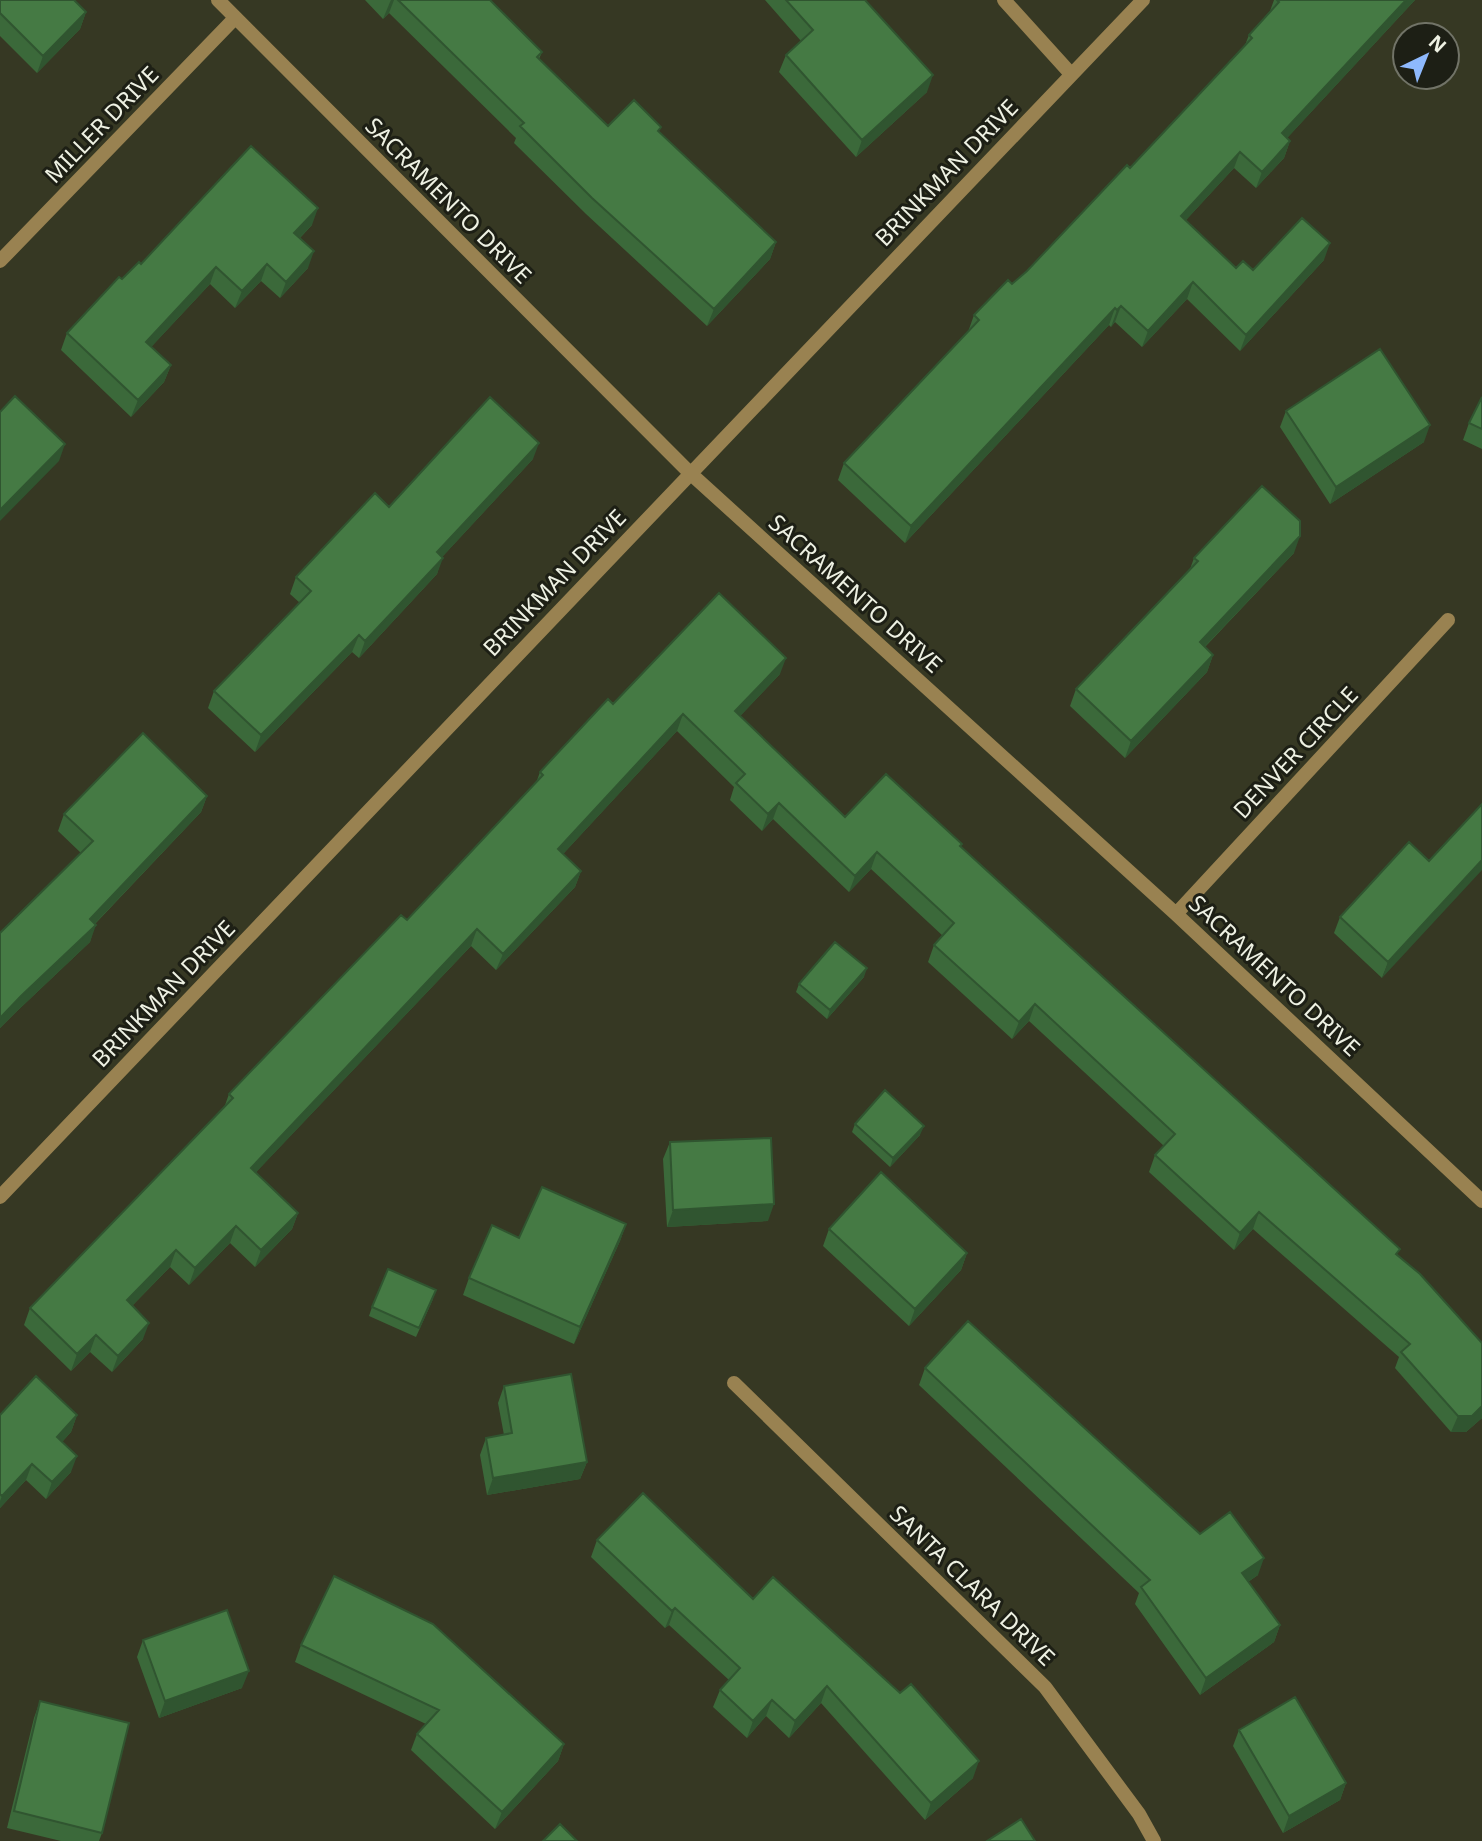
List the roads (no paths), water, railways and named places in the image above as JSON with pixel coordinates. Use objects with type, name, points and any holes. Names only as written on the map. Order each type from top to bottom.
[{"type":"street","name":"SACRAMENTO DRIVE","points":[[218,0],[690,473],[1176,914],[1482,1201]]},
{"type":"street","points":[[1003,0],[1071,74]]},
{"type":"street","name":"BRINKMAN DRIVE","points":[[0,1197],[1143,0]]},
{"type":"street","name":"MILLER DRIVE","points":[[0,261],[235,18]]},
{"type":"street","name":"DENVER CIRCLE","points":[[1176,914],[1448,620]]},
{"type":"street","name":"SANTA CLARA DRIVE","points":[[734,1383],[1045,1687],[1139,1814],[1154,1841]]}]
